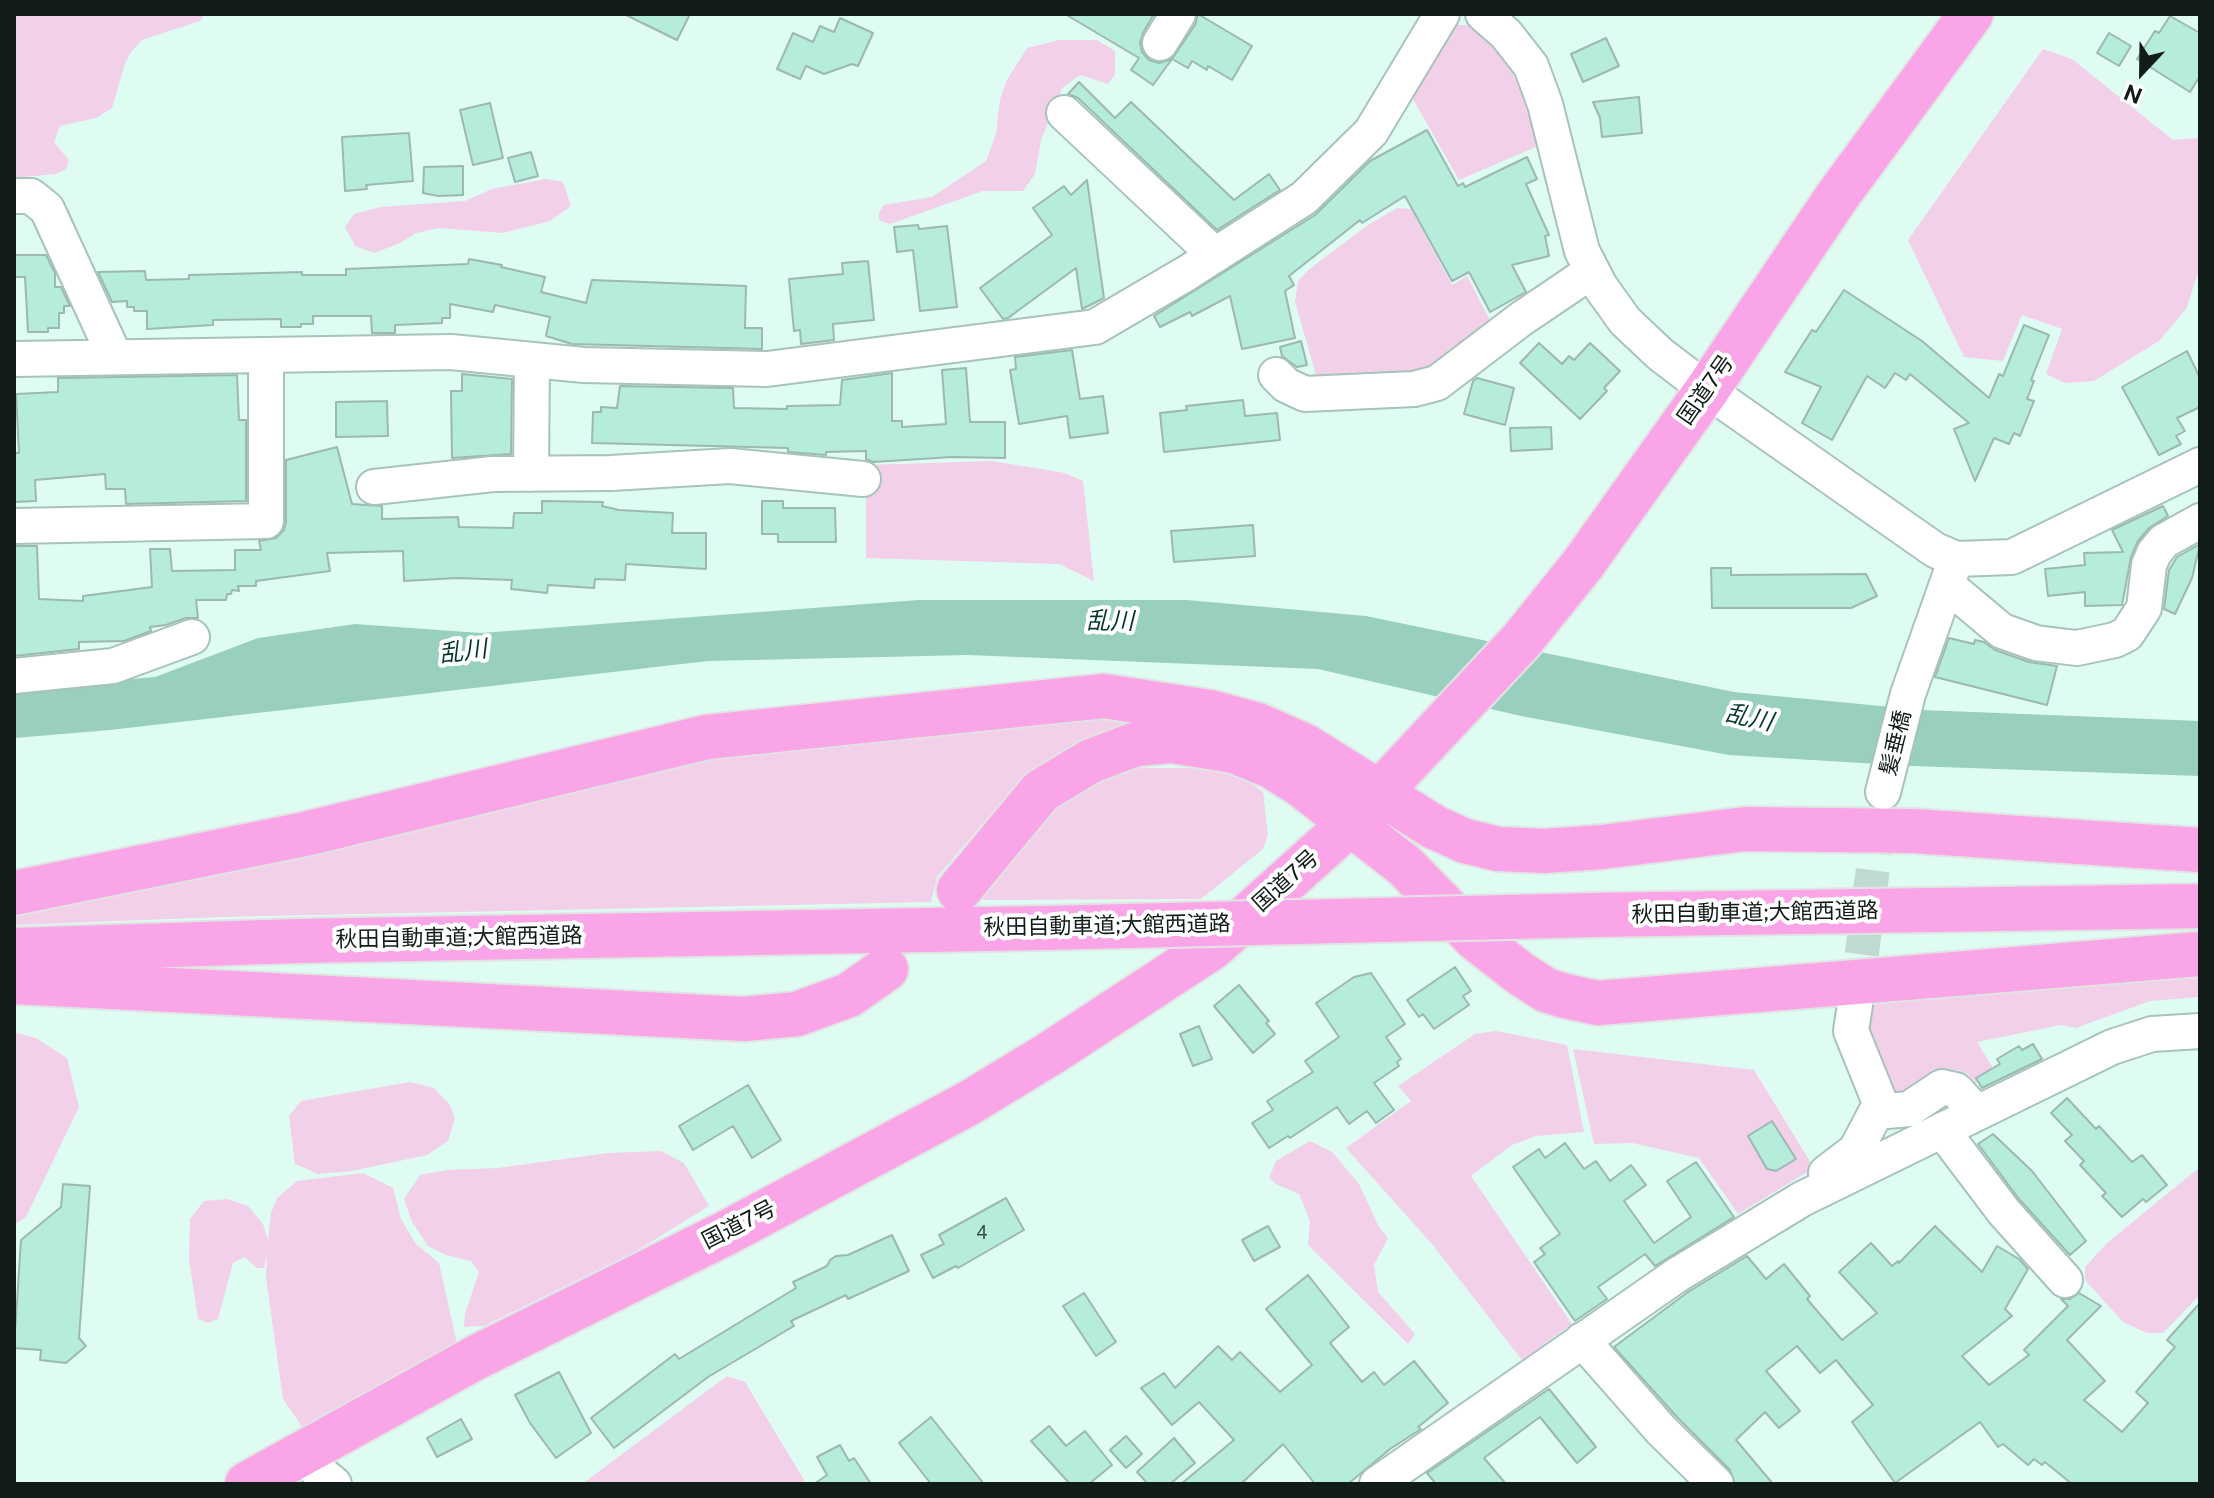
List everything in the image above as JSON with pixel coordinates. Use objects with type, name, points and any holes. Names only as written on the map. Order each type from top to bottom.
[{"type":"highway","name":"国道7号","points":[[247,1484],[475,1358],[728,1232],[969,1103],[1213,947],[1366,808],[1521,641],[1583,564],[1707,390],[1836,198],[1971,14]]},
{"type":"highway","points":[[14,893],[305,834],[707,737],[1104,696],[1210,712],[1258,725],[1305,746],[1366,808],[1405,866],[1476,939],[1546,990],[1598,1003],[2200,954]]},
{"type":"highway","points":[[959,890],[1041,791],[1091,761],[1136,744],[1172,741],[1234,751],[1366,808],[1498,849],[1544,851],[1602,847],[1745,829],[1913,831],[2200,850]]},
{"type":"highway","name":"秋田自動車道;大館西道路","points":[[14,950],[296,941],[2200,906]]},
{"type":"highway","points":[[14,982],[744,1019],[797,1014],[849,995],[886,969]]},
{"type":"street","points":[[1160,43],[1178,14]]},
{"type":"street","points":[[14,359],[451,352],[584,365],[767,369],[1095,327],[1304,198],[1371,132],[1442,14]]},
{"type":"street","points":[[1483,14],[1506,34],[1531,66],[1545,104],[1582,251],[1625,321],[1660,354],[1707,390],[1935,550],[2002,631],[2036,643],[2077,648],[2115,640],[2127,634],[2144,608],[2149,565],[2154,553],[2164,541],[2200,521]]},
{"type":"street","points":[[1064,113],[1215,255]]},
{"type":"street","points":[[14,196],[31,196],[47,209],[115,357]]},
{"type":"street","points":[[1276,375],[1286,385],[1305,394],[1414,389],[1437,383],[1521,319],[1592,271]]},
{"type":"street","points":[[14,526],[266,521],[266,355]]},
{"type":"street","points":[[531,474],[532,360]]},
{"type":"street","points":[[1952,572],[2012,557],[2200,465]]},
{"type":"street","points":[[374,487],[493,474],[611,473],[730,466],[863,479]]},
{"type":"street","name":"髪垂橋","points":[[1883,792],[1908,694],[1952,572]]},
{"type":"street","points":[[14,676],[113,666],[192,637]]},
{"type":"street","points":[[1855,1005],[1851,1031],[1883,1110]]},
{"type":"street","points":[[1387,1481],[1582,1340],[1677,1275],[1780,1212],[2112,1047],[2152,1034],[2200,1031]]},
{"type":"street","points":[[1780,1212],[1856,1150],[1876,1112],[1909,1109],[1942,1087],[1956,1090],[1977,1113]]},
{"type":"street","points":[[1942,1130],[2004,1212],[2065,1280]]},
{"type":"street","points":[[1582,1340],[1661,1430],[1716,1484]]},
{"type":"street","points":[[300,1456],[334,1484]]},
{"type":"shaded area","points":[[14,14],[205,14],[200,21],[142,40],[125,63],[112,108],[96,118],[60,126],[54,142],[69,160],[66,169],[56,174],[14,178]]},
{"type":"shaded area","points":[[1445,25],[1470,25],[1491,38],[1510,67],[1525,100],[1538,146],[1459,180],[1409,92]]},
{"type":"shaded area","points":[[1059,40],[1097,40],[1115,51],[1115,75],[1108,84],[1080,75],[1062,88],[1041,140],[1035,174],[1023,191],[983,191],[890,224],[879,220],[884,205],[932,197],[986,161],[996,134],[1000,99],[1007,80],[1027,48]]},
{"type":"shaded area","points":[[2043,49],[2072,59],[2173,140],[2200,138],[2200,267],[2186,309],[2159,341],[2094,381],[2065,383],[2046,374],[2062,329],[2022,315],[2003,361],[1964,357],[1908,240]]},
{"type":"shaded area","points":[[546,179],[563,182],[571,206],[550,221],[503,233],[439,228],[416,233],[374,253],[355,246],[345,227],[354,214],[380,207],[465,201],[492,189]]},
{"type":"shaded area","points":[[1397,208],[1411,209],[1452,285],[1467,276],[1492,324],[1425,380],[1319,385],[1295,302],[1298,281],[1368,225]]},
{"type":"shaded area","points":[[992,461],[1065,473],[1083,481],[1094,581],[1059,564],[866,558],[866,465]]},
{"type":"shaded area","points":[[1067,716],[1130,718],[1130,730],[1095,740],[1046,761],[1004,799],[937,877],[931,902],[222,917],[14,925],[14,911],[700,762],[847,738]]},
{"type":"shaded area","points":[[1141,768],[1197,768],[1231,775],[1253,785],[1263,792],[1268,835],[1263,849],[1201,899],[984,900],[979,896],[1037,819],[1100,779]]},
{"type":"shaded area","points":[[2200,974],[2200,997],[2150,1001],[2076,1028],[2061,1025],[1977,1042],[1993,1068],[1983,1073],[1985,1078],[1976,1083],[1968,1074],[1957,1070],[1941,1071],[1923,1079],[1904,1098],[1895,1095],[1869,1031],[1870,1005]]},
{"type":"shaded area","points":[[1496,1031],[1567,1045],[1584,1132],[1536,1136],[1512,1145],[1471,1176],[1572,1324],[1522,1360],[1432,1244],[1346,1148],[1411,1101],[1398,1086],[1475,1034]]},
{"type":"shaded area","points":[[14,1032],[36,1038],[67,1058],[79,1107],[26,1217],[14,1225]]},
{"type":"shaded area","points":[[1573,1049],[1754,1070],[1814,1168],[1738,1214],[1699,1158],[1632,1143],[1594,1144]]},
{"type":"shaded area","points":[[410,1082],[434,1088],[449,1104],[455,1118],[448,1141],[427,1155],[352,1171],[318,1174],[295,1164],[289,1116],[301,1101]]},
{"type":"shaded area","points":[[1310,1141],[1332,1152],[1359,1184],[1379,1227],[1388,1238],[1374,1265],[1378,1292],[1415,1334],[1408,1344],[1308,1245],[1310,1221],[1299,1194],[1269,1178],[1276,1161]]},
{"type":"shaded area","points":[[661,1151],[684,1163],[709,1206],[638,1250],[484,1326],[464,1327],[465,1314],[479,1272],[471,1261],[446,1255],[428,1246],[412,1222],[404,1199],[420,1175],[608,1153]]},
{"type":"shaded area","points":[[2200,1167],[2200,1295],[2163,1333],[2147,1333],[2123,1322],[2085,1280],[2085,1267],[2107,1243]]},
{"type":"shaded area","points":[[363,1173],[393,1188],[401,1219],[416,1244],[439,1263],[458,1348],[303,1428],[283,1399],[266,1277],[267,1255],[264,1268],[257,1268],[245,1257],[233,1263],[218,1319],[208,1323],[198,1319],[189,1259],[190,1219],[204,1201],[228,1199],[248,1206],[263,1224],[268,1240],[271,1213],[277,1198],[297,1181]]},
{"type":"shaded area","points":[[727,1376],[745,1382],[804,1480],[801,1484],[582,1484]]},
{"type":"water","name":"乱川","points":[[919,600],[1187,600],[1366,616],[1734,692],[1923,710],[2200,721],[2200,776],[1912,766],[1729,755],[1521,716],[1318,669],[968,655],[708,661],[110,730],[14,738],[14,689],[155,677],[258,638],[355,624],[481,633]]},
{"type":"building","points":[[624,14],[690,14],[677,40]]},
{"type":"building","points":[[1065,14],[1154,14],[1143,33],[1140,43],[1142,52],[1149,60],[1159,63],[1172,59],[1153,85],[1131,70],[1139,58]]},
{"type":"building","points":[[1198,14],[1252,46],[1232,80],[1208,66],[1207,70],[1192,61],[1188,68],[1172,59],[1195,25]]},
{"type":"building","points":[[2170,16],[2200,33],[2200,76],[2190,92],[2137,59],[2155,31],[2159,33]]},
{"type":"building","points":[[840,18],[873,33],[858,66],[852,64],[824,74],[806,66],[800,79],[777,69],[793,33],[813,42],[820,26],[834,32]]},
{"type":"building","points":[[2109,33],[2131,46],[2119,66],[2097,53]]},
{"type":"building","points":[[1606,38],[1619,66],[1583,82],[1571,54]]},
{"type":"building","points":[[1079,82],[1115,118],[1131,102],[1234,200],[1269,174],[1280,190],[1217,230],[1078,98],[1068,94]]},
{"type":"building","points":[[1639,97],[1642,133],[1602,137],[1600,118],[1593,102]]},
{"type":"building","points":[[490,103],[503,158],[473,165],[460,110]]},
{"type":"building","points":[[1427,130],[1458,186],[1463,183],[1465,187],[1527,157],[1537,179],[1526,184],[1549,235],[1545,236],[1549,256],[1512,265],[1526,292],[1490,312],[1469,272],[1452,281],[1405,196],[1362,223],[1360,220],[1289,276],[1294,285],[1285,291],[1295,338],[1242,349],[1230,296],[1192,316],[1190,312],[1160,327],[1154,316],[1315,215],[1370,161]]},
{"type":"building","points":[[409,133],[413,181],[366,185],[367,189],[345,191],[342,137]]},
{"type":"building","points":[[531,152],[538,176],[515,182],[508,158]]},
{"type":"building","points":[[463,166],[463,195],[423,193],[424,167]]},
{"type":"building","points":[[1087,180],[1104,298],[1082,309],[1076,268],[1003,319],[980,288],[1052,235],[1033,208],[1064,186],[1071,195]]},
{"type":"building","points":[[918,225],[919,229],[947,226],[957,307],[920,311],[913,250],[897,252],[894,227]]},
{"type":"building","points":[[14,255],[46,255],[55,273],[55,287],[61,287],[70,306],[64,306],[64,313],[59,313],[59,328],[48,328],[48,332],[28,332],[25,277],[14,277]]},
{"type":"building","points":[[469,259],[545,277],[541,292],[586,303],[592,280],[746,286],[745,328],[762,328],[762,349],[572,344],[546,336],[550,317],[495,305],[493,312],[450,304],[450,318],[442,318],[442,323],[395,325],[395,333],[372,333],[371,316],[313,316],[313,324],[301,324],[301,327],[281,327],[281,319],[213,320],[213,325],[147,329],[147,311],[134,311],[134,307],[127,307],[127,301],[112,302],[98,272],[145,271],[146,280],[189,279],[189,275],[302,272],[302,275],[346,275],[346,269],[468,264]]},
{"type":"building","points":[[868,261],[874,320],[833,324],[834,340],[801,344],[800,330],[794,331],[789,279],[843,274],[842,263]]},
{"type":"building","points":[[1844,290],[1922,341],[1989,398],[1999,374],[2003,376],[2024,325],[2049,335],[2031,380],[2034,381],[2027,399],[2034,401],[2020,436],[2014,433],[2009,444],[1994,438],[1975,481],[1954,429],[1969,423],[1910,374],[1906,380],[1895,373],[1885,388],[1867,376],[1832,440],[1802,423],[1821,387],[1785,372],[1812,330],[1816,332]]},
{"type":"building","points":[[1301,341],[1307,365],[1297,367],[1282,356],[1280,347]]},
{"type":"building","points":[[1539,343],[1562,364],[1569,356],[1574,360],[1590,343],[1620,371],[1604,388],[1607,391],[1580,419],[1520,363]]},
{"type":"building","points":[[1072,350],[1080,399],[1103,396],[1108,433],[1070,438],[1067,416],[1019,424],[1010,370],[1016,369],[1015,357]]},
{"type":"building","points":[[2187,351],[2200,378],[2200,407],[2177,418],[2185,431],[2176,436],[2181,444],[2159,455],[2122,387]]},
{"type":"building","points":[[966,368],[970,422],[1005,422],[1005,458],[952,457],[873,462],[866,459],[866,451],[826,452],[826,455],[788,452],[788,448],[592,443],[593,412],[601,412],[601,407],[617,408],[620,386],[733,388],[734,408],[787,409],[787,406],[840,405],[842,380],[892,373],[892,421],[902,421],[902,427],[946,424],[942,370]]},
{"type":"building","points":[[462,374],[512,379],[511,454],[452,458],[451,391],[462,391]]},
{"type":"building","points":[[237,375],[239,420],[246,420],[246,501],[126,504],[125,489],[106,489],[105,474],[35,480],[36,501],[14,502],[14,453],[19,453],[16,394],[58,392],[58,378]]},
{"type":"building","points":[[1477,378],[1514,388],[1505,425],[1464,414],[1473,381]]},
{"type":"building","points":[[1243,400],[1245,416],[1277,413],[1280,440],[1164,452],[1160,413],[1187,410],[1186,406]]},
{"type":"building","points":[[387,401],[388,436],[336,437],[336,402]]},
{"type":"building","points":[[1551,427],[1552,449],[1511,451],[1510,428]]},
{"type":"building","points":[[337,447],[352,504],[382,506],[382,519],[458,517],[459,527],[513,528],[514,513],[542,513],[542,501],[603,502],[602,506],[619,510],[673,513],[672,533],[706,533],[706,569],[626,564],[625,580],[595,579],[594,588],[548,585],[547,593],[511,589],[512,580],[457,578],[404,581],[403,551],[327,553],[330,571],[256,581],[256,586],[238,586],[239,591],[232,590],[226,600],[196,600],[198,618],[150,627],[151,631],[124,641],[79,642],[79,649],[14,656],[14,546],[37,546],[39,599],[83,601],[83,596],[152,587],[150,549],[170,549],[172,571],[235,570],[235,550],[261,550],[259,541],[276,538],[284,530],[286,460]]},
{"type":"building","points":[[762,501],[783,501],[783,508],[835,508],[836,542],[778,542],[778,534],[762,534]]},
{"type":"building","points":[[2163,506],[2168,516],[2149,528],[2138,541],[2131,557],[2122,605],[2085,606],[2085,592],[2048,596],[2045,569],[2085,565],[2084,553],[2123,552],[2112,530]]},
{"type":"building","points":[[1253,525],[1255,556],[1174,562],[1171,531]]},
{"type":"building","points":[[2200,544],[2192,578],[2175,614],[2164,609],[2169,570],[2177,557]]},
{"type":"building","points":[[1711,568],[1731,568],[1731,575],[1866,574],[1877,596],[1851,608],[1712,608]]},
{"type":"building","points":[[1949,638],[1974,644],[1975,640],[1984,642],[1995,650],[2029,662],[2057,666],[2047,705],[1935,677]]},
{"type":"building","points":[[1455,967],[1471,991],[1463,996],[1469,1005],[1434,1029],[1423,1014],[1419,1017],[1407,1000]]},
{"type":"building","points":[[1371,973],[1405,1024],[1386,1037],[1401,1059],[1397,1062],[1399,1066],[1374,1083],[1394,1110],[1376,1123],[1367,1111],[1349,1124],[1337,1107],[1269,1148],[1252,1123],[1273,1110],[1267,1101],[1313,1072],[1305,1061],[1339,1037],[1316,1003],[1354,977]]},
{"type":"building","points":[[1239,985],[1269,1021],[1266,1023],[1275,1034],[1253,1053],[1214,1006]]},
{"type":"building","points":[[1199,1026],[1212,1059],[1193,1066],[1180,1034]]},
{"type":"building","points":[[2033,1044],[2042,1059],[1982,1088],[1976,1078],[2000,1064],[1997,1059],[2019,1046],[2022,1050]]},
{"type":"building","points":[[748,1085],[781,1140],[752,1158],[733,1126],[693,1150],[679,1126]]},
{"type":"building","points":[[2067,1098],[2096,1129],[2099,1126],[2132,1162],[2142,1155],[2167,1185],[2146,1202],[2143,1199],[2122,1217],[2102,1196],[2106,1193],[2080,1165],[2084,1161],[2065,1141],[2072,1135],[2051,1113]]},
{"type":"building","points":[[1772,1121],[1796,1159],[1776,1171],[1767,1169],[1748,1136]]},
{"type":"building","points":[[1993,1134],[2032,1171],[2086,1241],[2070,1255],[2019,1199],[1978,1144]]},
{"type":"building","points":[[1565,1143],[1584,1169],[1596,1161],[1610,1181],[1631,1165],[1646,1185],[1624,1201],[1654,1243],[1691,1217],[1667,1181],[1696,1162],[1734,1217],[1655,1266],[1645,1254],[1598,1287],[1607,1299],[1575,1321],[1534,1262],[1545,1254],[1540,1248],[1560,1234],[1513,1167],[1539,1149],[1545,1158]]},
{"type":"building","points":[[63,1184],[90,1186],[79,1338],[86,1346],[66,1363],[40,1360],[41,1350],[14,1348],[21,1240],[61,1207]]},
{"type":"building","points":[[1006,1198],[1024,1230],[958,1268],[956,1266],[933,1278],[921,1255],[944,1244],[939,1235]]},
{"type":"building","points":[[1268,1226],[1280,1247],[1254,1261],[1242,1240]]},
{"type":"building","points":[[1935,1226],[1982,1272],[1997,1246],[2019,1259],[2028,1269],[2005,1309],[2012,1316],[1962,1356],[1989,1385],[2029,1355],[2024,1350],[2068,1306],[2061,1299],[2070,1299],[2079,1293],[2101,1306],[2067,1340],[2105,1381],[2084,1400],[2122,1432],[2148,1403],[2136,1392],[2175,1347],[2167,1340],[2200,1303],[2200,1484],[2072,1484],[2045,1462],[2042,1465],[2034,1459],[2028,1465],[2003,1444],[1998,1447],[1980,1422],[1895,1483],[1852,1422],[1873,1405],[1836,1360],[1820,1373],[1797,1346],[1766,1371],[1800,1411],[1779,1428],[1765,1412],[1736,1440],[1773,1484],[1735,1484],[1730,1470],[1614,1347],[1688,1292],[1747,1256],[1766,1279],[1784,1264],[1810,1296],[1807,1299],[1842,1340],[1877,1313],[1839,1272],[1871,1243],[1892,1266],[1899,1263]]},
{"type":"building","points":[[892,1235],[909,1271],[848,1299],[846,1295],[791,1321],[794,1326],[708,1377],[614,1448],[591,1418],[675,1354],[679,1359],[796,1288],[793,1282],[827,1266],[836,1256],[848,1255]]},
{"type":"building","points":[[1308,1275],[1349,1327],[1330,1343],[1362,1382],[1374,1372],[1384,1385],[1414,1361],[1448,1403],[1418,1427],[1421,1429],[1390,1449],[1348,1484],[1315,1484],[1283,1444],[1241,1484],[1181,1484],[1234,1440],[1199,1402],[1172,1425],[1141,1388],[1164,1373],[1175,1388],[1218,1346],[1232,1360],[1240,1352],[1280,1392],[1312,1365],[1266,1309]]},
{"type":"building","points":[[1084,1293],[1116,1342],[1096,1356],[1063,1306]]},
{"type":"building","points":[[559,1372],[591,1433],[556,1458],[530,1423],[515,1395]]},
{"type":"building","points":[[1549,1389],[1596,1447],[1577,1463],[1540,1417],[1484,1458],[1506,1484],[1436,1484],[1427,1473]]},
{"type":"building","points":[[931,1417],[984,1484],[931,1484],[899,1443]]},
{"type":"building","points":[[461,1419],[472,1439],[437,1457],[427,1438]]},
{"type":"building","points":[[1049,1426],[1066,1446],[1085,1431],[1112,1465],[1089,1484],[1070,1484],[1031,1441]]},
{"type":"building","points":[[1126,1436],[1142,1454],[1126,1468],[1110,1450]]},
{"type":"building","points":[[1174,1438],[1195,1463],[1170,1484],[1148,1484],[1137,1472]]},
{"type":"building","points":[[840,1445],[849,1461],[854,1458],[871,1484],[814,1484],[827,1475],[817,1457]]},
{"type":"tunnel","points":[[1855,1005],[1881,808]]}]
